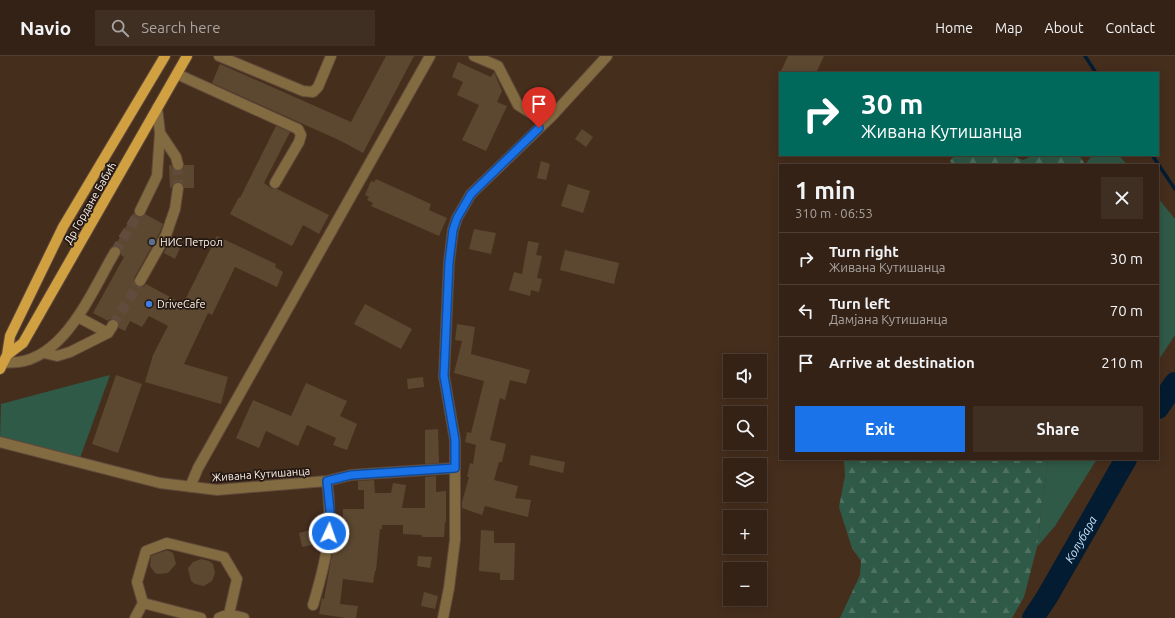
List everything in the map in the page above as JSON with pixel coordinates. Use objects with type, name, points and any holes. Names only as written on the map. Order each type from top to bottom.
[{"type":"main road","name":"Др Гордане Бабић","points":[[3,362],[10,336],[64,227],[165,56]]},
{"type":"main road","name":"Др Гордане Бабић","points":[[3,362],[23,344],[187,56]]},
{"type":"street","points":[[219,56],[303,91],[313,92],[318,87],[331,56]]},
{"type":"street","points":[[190,487],[198,468],[430,56]]},
{"type":"street","points":[[474,56],[498,66],[518,105],[534,115],[551,117]]},
{"type":"street","points":[[443,618],[449,588],[455,540],[455,440],[444,376],[449,262],[453,230],[457,218],[471,194],[551,117],[607,56]]},
{"type":"street","points":[[177,74],[298,129],[301,135],[299,142],[275,183]]},
{"type":"street","points":[[140,211],[157,176],[160,133],[157,108]]},
{"type":"street","points":[[160,133],[176,158],[178,165]]},
{"type":"street","points":[[140,281],[166,235],[175,209],[178,188]]},
{"type":"street","points":[[3,362],[14,363],[44,354],[55,344],[78,317],[115,252]]},
{"type":"street","points":[[44,354],[57,356],[70,352],[111,329],[78,317]]},
{"type":"street","name":"Живана Кутишанца","points":[[0,442],[160,483],[217,490],[327,481],[351,475],[455,468]]},
{"type":"street","points":[[313,605],[327,553],[330,511],[327,481]]},
{"type":"street","points":[[135,618],[143,603],[137,582],[146,551],[166,543],[224,557],[237,579],[229,614]]},
{"type":"street","points":[[143,603],[201,618]]},
{"type":"street","points":[[219,618],[229,614],[244,618]]},
{"type":"green space","points":[[954,156],[1013,156],[1023,160],[1032,156],[1080,156],[1085,164],[952,164],[950,161]]},
{"type":"green space","points":[[1091,156],[1119,156],[1127,164],[1086,164]]},
{"type":"green space","points":[[1159,199],[1175,219],[1175,335],[1159,359]]},
{"type":"green space","points":[[110,375],[80,458],[0,440],[1,404]]},
{"type":"green space","points":[[844,460],[1048,460],[1037,547],[1024,597],[1012,618],[840,618],[860,575],[861,561],[852,548],[839,507],[845,476]]},
{"type":"green space","points":[[1048,460],[1096,460],[1055,526],[1037,547]]},
{"type":"building","points":[[386,56],[414,56],[363,153],[341,141],[212,83],[220,64],[351,122]]},
{"type":"building","points":[[788,56],[824,56],[816,72],[780,72]]},
{"type":"building","points":[[458,62],[491,77],[494,72],[502,91],[497,102],[507,106],[486,151],[462,140],[479,105],[457,95],[463,82],[452,77]]},
{"type":"building","points":[[276,126],[290,132],[264,183],[272,189],[277,189],[329,215],[319,234],[303,225],[292,246],[230,214],[239,197],[240,198]]},
{"type":"building","points":[[582,129],[593,137],[586,147],[575,139]]},
{"type":"building","points":[[541,161],[550,164],[546,180],[537,178]]},
{"type":"building","points":[[169,165],[171,165],[174,170],[179,171],[183,169],[184,165],[194,165],[194,188],[184,188],[182,183],[175,182],[170,188]]},
{"type":"building","points":[[376,179],[431,204],[429,210],[447,218],[439,236],[371,206],[373,203],[367,200],[369,197],[365,195],[371,181],[374,182]]},
{"type":"building","points":[[568,184],[590,191],[583,213],[561,206]]},
{"type":"building","points":[[134,212],[138,217],[145,214],[163,224],[134,278],[134,284],[137,287],[143,287],[146,284],[183,304],[217,236],[276,264],[275,267],[283,272],[277,287],[235,267],[212,315],[208,313],[184,364],[228,377],[221,404],[145,382],[153,355],[168,326],[149,316],[142,327],[130,321],[125,331],[119,328],[119,322],[116,319],[110,319],[108,321],[93,313],[124,257],[121,255],[120,248],[115,246]]},
{"type":"building","points":[[474,229],[496,233],[491,254],[469,249]]},
{"type":"building","points":[[528,241],[539,243],[536,255],[542,256],[537,278],[542,279],[539,292],[531,290],[530,296],[509,290],[514,272],[522,274]]},
{"type":"building","points":[[169,242],[180,248],[175,259],[164,253]]},
{"type":"building","points":[[565,250],[619,263],[614,284],[560,270]]},
{"type":"building","points":[[365,304],[412,329],[401,349],[354,324]]},
{"type":"building","points":[[457,324],[475,327],[471,354],[530,370],[526,384],[510,380],[505,400],[500,398],[490,440],[506,444],[502,462],[499,462],[494,480],[518,486],[515,498],[531,500],[528,517],[485,506],[482,515],[462,508],[462,502],[469,477],[467,477],[470,463],[473,464],[476,445],[465,442],[467,432],[471,433],[484,381],[454,373],[462,341],[455,340]]},
{"type":"building","points":[[116,375],[142,384],[118,453],[92,444]]},
{"type":"building","points":[[423,377],[424,387],[408,389],[407,379]]},
{"type":"building","points":[[306,383],[347,401],[340,416],[357,424],[347,450],[333,445],[336,438],[307,425],[298,446],[266,431],[259,448],[236,438],[253,400],[291,416]]},
{"type":"building","points":[[438,429],[439,463],[425,464],[425,430]]},
{"type":"building","points":[[531,455],[565,462],[563,473],[529,465]]},
{"type":"building","points":[[436,476],[436,492],[446,491],[446,522],[444,537],[422,537],[422,535],[403,534],[403,525],[382,525],[382,529],[380,529],[376,571],[373,583],[343,579],[340,604],[358,606],[356,618],[319,614],[322,598],[324,599],[335,538],[337,538],[338,523],[343,523],[343,509],[364,509],[364,490],[358,490],[358,481],[374,480],[375,493],[391,493],[393,483],[406,485],[402,508],[425,508],[425,477]]},
{"type":"building","points":[[319,528],[322,539],[321,543],[302,547],[299,533]]},
{"type":"building","points":[[481,530],[494,531],[494,543],[515,543],[514,580],[500,580],[500,573],[479,571]]},
{"type":"building","points":[[167,550],[173,553],[176,564],[168,573],[155,573],[150,566],[151,556]]},
{"type":"building","points":[[418,556],[432,557],[430,568],[417,566]]},
{"type":"building","points":[[201,559],[209,561],[213,564],[215,573],[212,581],[204,586],[195,584],[191,581],[188,568],[193,562]]},
{"type":"building","points":[[424,592],[438,596],[435,609],[421,606]]},
{"type":"waterway","points":[[1085,56],[1095,72]]},
{"type":"waterway","points":[[1153,156],[1158,164]]},
{"type":"waterway","points":[[1159,165],[1175,189]]},
{"type":"waterway","name":"Колубара","points":[[1159,407],[1175,383]]},
{"type":"waterway","name":"Колубара","points":[[1033,618],[1047,597],[1125,460]]},
{"type":"tunnel","points":[[178,165],[178,188]]},
{"type":"tunnel","points":[[115,252],[140,211]]},
{"type":"tunnel","points":[[113,325],[140,281]]},
{"type":"place","name":"НИС Петрол","points":[[152,242]]},
{"type":"place","name":"DriveCafe","points":[[149,304]]},
{"type":"route","points":[[329,533],[330,511],[327,481],[351,475],[455,468],[455,440],[444,376],[449,262],[453,230],[457,218],[471,194],[539,128]]}]
